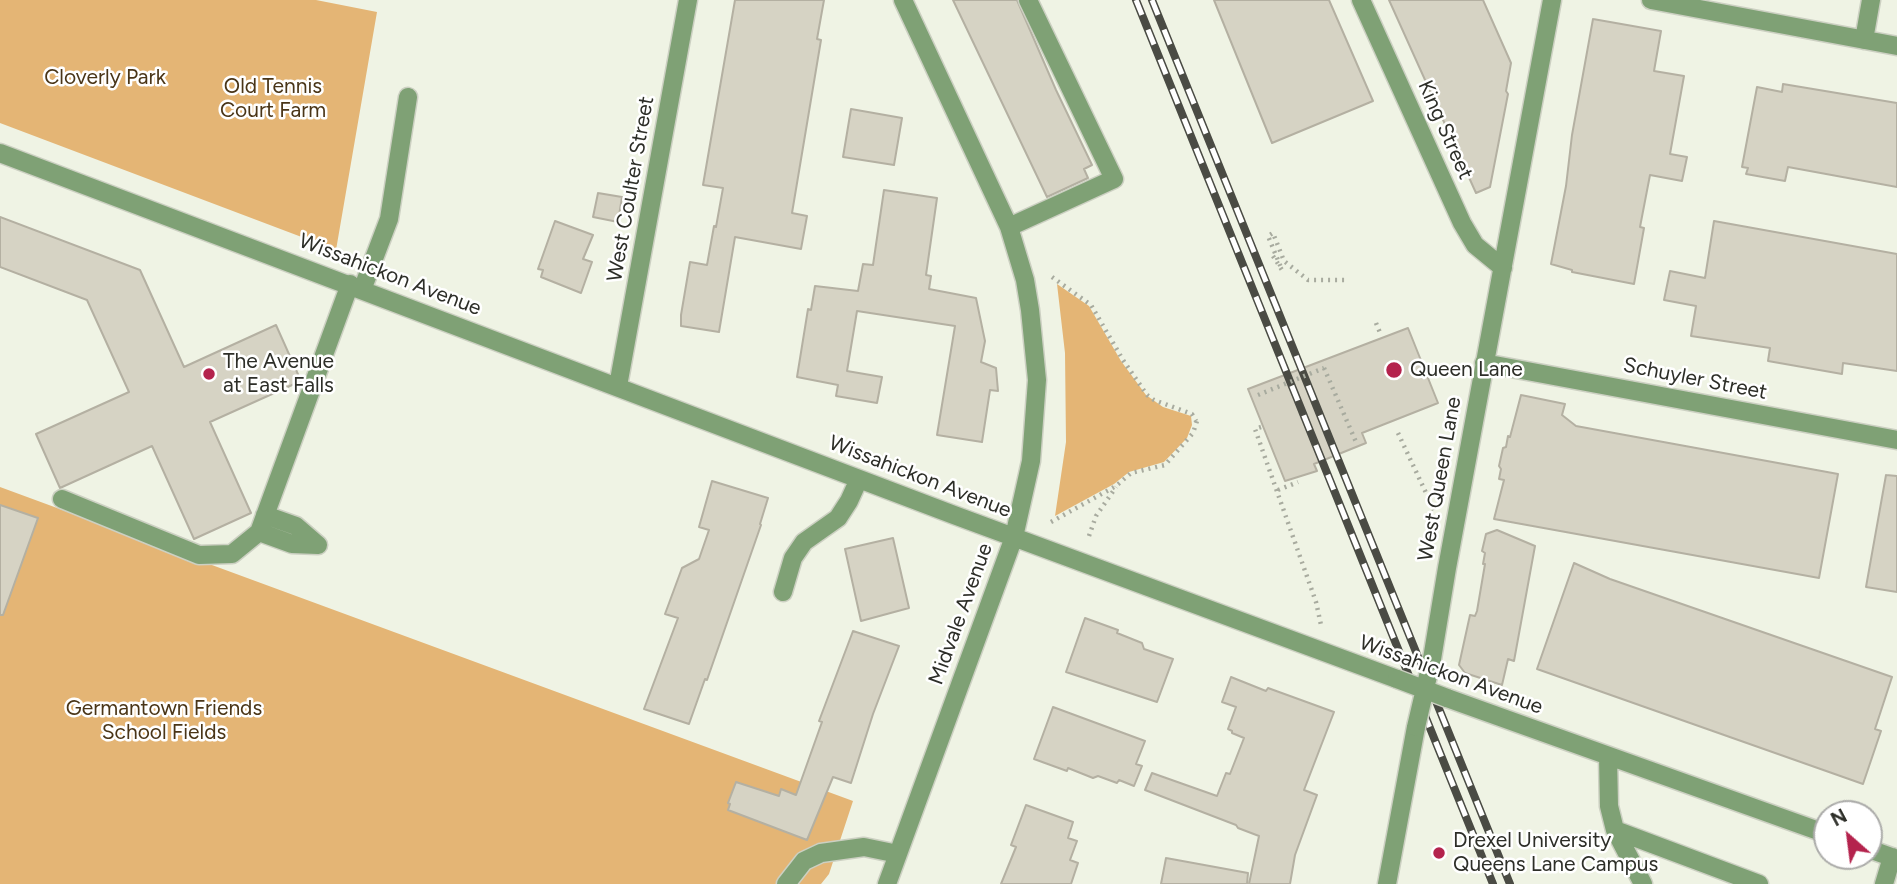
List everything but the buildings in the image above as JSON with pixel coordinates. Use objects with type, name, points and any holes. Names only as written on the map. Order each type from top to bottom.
[{"type":"street","name":"West Coulter Street","points":[[618,386],[688,0]]},
{"type":"street","name":"Midvale Avenue","points":[[887,884],[1014,537],[1031,461],[1037,380],[1030,310],[1009,227],[903,0]]},
{"type":"street","points":[[1009,227],[1114,179],[1028,0]]},
{"type":"street","name":"King Street","points":[[1361,0],[1468,235],[1485,254],[1503,268]]},
{"type":"street","name":"West Queen Lane","points":[[1387,884],[1416,727],[1432,659],[1552,0]]},
{"type":"street","points":[[1651,0],[1897,46]]},
{"type":"street","points":[[1864,40],[1871,0]]},
{"type":"street","points":[[62,499],[199,555],[232,554],[262,523],[356,287],[389,219],[408,97]]},
{"type":"street","name":"Wissahickon Avenue","points":[[0,153],[1014,537],[1425,690],[1813,829]]},
{"type":"street","name":"Schuyler Street","points":[[1484,363],[1897,440]]},
{"type":"street","points":[[783,592],[793,558],[804,542],[838,518],[859,478]]},
{"type":"street","points":[[1608,756],[1609,806],[1615,830],[1643,884]]},
{"type":"street","points":[[1615,830],[1759,884]]},
{"type":"street","points":[[786,884],[804,861],[821,853],[864,847],[898,854]]},
{"type":"street","points":[[1884,884],[1894,858]]},
{"type":"path","points":[[1273,256],[1282,270],[1268,236],[1273,233],[1284,261],[1308,280],[1345,279]]},
{"type":"path","points":[[1051,522],[1116,486],[1131,473],[1165,465],[1193,433],[1197,421],[1192,414],[1154,400],[1147,394],[1123,360],[1095,311],[1085,300],[1052,277]]},
{"type":"path","points":[[1376,323],[1381,335]]},
{"type":"path","points":[[1258,395],[1324,368],[1356,442]]},
{"type":"path","points":[[1261,427],[1255,429],[1316,602],[1321,625]]},
{"type":"path","points":[[1398,433],[1434,510]]},
{"type":"path","points":[[1278,490],[1298,482]]},
{"type":"path","points":[[1089,536],[1096,516],[1116,486]]},
{"type":"green space","points":[[0,0],[316,0],[377,12],[336,250],[0,123]]},
{"type":"green space","points":[[1057,284],[1089,306],[1121,361],[1146,395],[1163,407],[1191,416],[1192,425],[1187,438],[1164,462],[1129,472],[1114,484],[1055,516],[1066,442],[1065,353]]},
{"type":"green space","name":"Germantown Friends School Fields","points":[[0,487],[853,801],[829,874],[821,884],[0,884]]},
{"type":"railway","points":[[1136,0],[1493,884]]},
{"type":"railway","points":[[1152,0],[1510,884]]},
{"type":"place","name":"Queen Lane","points":[[1394,370]]},
{"type":"place","name":"The Avenue at East Falls","points":[[209,374]]},
{"type":"place","name":"Drexel University Queens Lane Campus","points":[[1439,853]]},
{"type":"park label","name":"Cloverly Park","points":[[105,78]]},
{"type":"park label","name":"Old Tennis Court Farm","points":[[273,99]]}]
